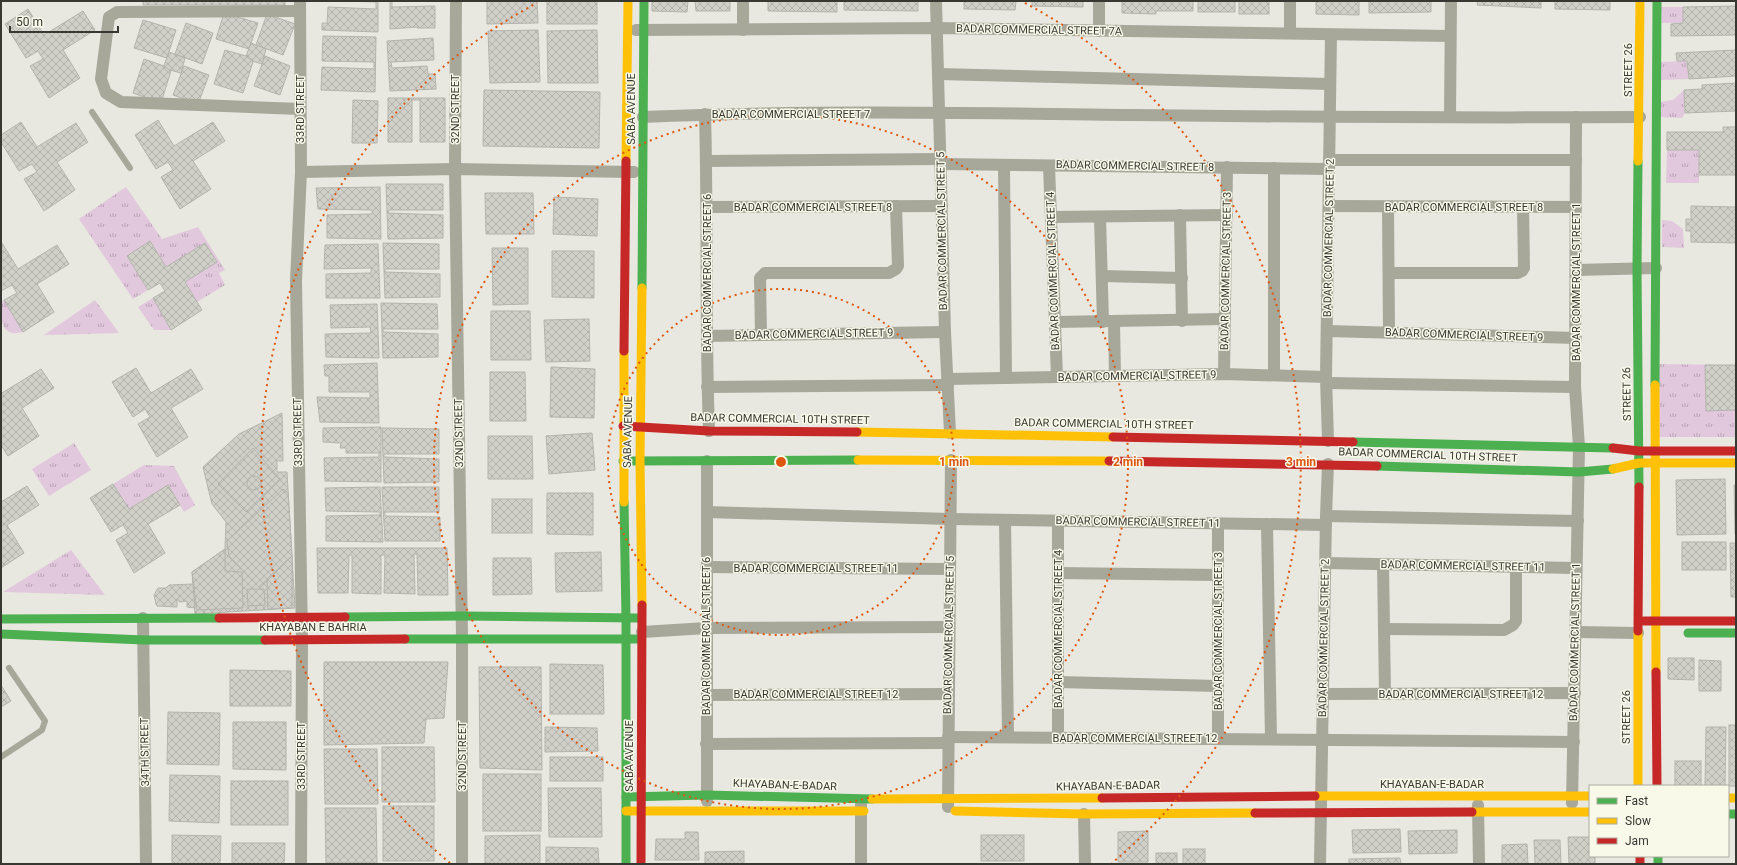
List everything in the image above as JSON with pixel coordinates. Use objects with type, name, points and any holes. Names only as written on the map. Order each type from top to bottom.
[{"type":"main road","name":"SABA AVENUE","points":[[626,864],[626,618],[623,426],[628,1]]},
{"type":"main road","name":"SABA AVENUE","points":[[641,864],[642,617],[640,461],[644,1]]},
{"type":"main road","name":"STREET 26","points":[[1638,785],[1639,451],[1637,269],[1640,117],[1640,1]]},
{"type":"main road","points":[[1657,1],[1655,622],[1659,633],[1657,785]]},
{"type":"main road","name":"BADAR COMMERCIAL 10TH STREET","points":[[623,426],[709,431],[950,433],[1579,447],[1639,451],[1736,451]]},
{"type":"main road","name":"BADAR COMMERCIAL 10TH STREET","points":[[623,461],[951,460],[1328,464],[1579,472],[1613,469],[1639,463],[1736,463]]},
{"type":"main road","points":[[1,618],[462,616],[642,617]]},
{"type":"main road","points":[[1638,627],[1655,622],[1736,621]]},
{"type":"main road","points":[[1638,627],[1659,633]]},
{"type":"main road","points":[[1677,633],[1736,633]]},
{"type":"main road","name":"KHAYABAN E BAHRIA","points":[[1,634],[144,640],[626,638],[642,636]]},
{"type":"main road","name":"KHAYABAN-E-BADAR","points":[[626,797],[707,795],[861,805],[945,807],[1084,814],[1589,812]]},
{"type":"main road","name":"KHAYABAN-E-BADAR","points":[[945,807],[1321,796],[1589,796]]},
{"type":"main road","name":"KHAYABAN-E-BADAR","points":[[626,810],[707,810],[861,805],[877,811]]},
{"type":"street","name":"32ND STREET","points":[[456,1],[456,169],[462,616],[462,864]]},
{"type":"street","points":[[743,1],[743,30]]},
{"type":"street","name":"BADAR COMMERCIAL STREET 5","points":[[936,1],[945,332],[950,433]]},
{"type":"street","points":[[1099,1],[1099,32]]},
{"type":"street","points":[[1290,1],[1290,34]]},
{"type":"street","points":[[1450,117],[1451,1]]},
{"type":"street","points":[[300,6],[117,12],[109,17],[101,79],[106,93],[121,102],[300,109]]},
{"type":"street","name":"33RD STREET","points":[[300,6],[301,172],[296,280],[302,640],[301,864]]},
{"type":"street","name":"BADAR COMMERCIAL STREET 7A","points":[[628,30],[936,28],[1099,32],[1450,36]]},
{"type":"street","name":"BADAR COMMERCIAL STREET 2","points":[[1328,441],[1327,380],[1331,35]]},
{"type":"street","points":[[938,74],[1330,84]]},
{"type":"street","name":"BADAR COMMERCIAL STREET 7","points":[[643,117],[705,114],[940,113],[1330,118],[1640,117]]},
{"type":"street","name":"BADAR COMMERCIAL STREET 6","points":[[705,114],[708,207],[707,387],[709,431]]},
{"type":"street","name":"BADAR COMMERCIAL STREET 1","points":[[1572,812],[1579,472],[1575,387],[1576,118]]},
{"type":"street","name":"BADAR COMMERCIAL STREET 8","points":[[706,161],[941,162],[1049,166],[1274,168],[1329,164],[1576,160]]},
{"type":"street","points":[[1004,165],[1006,378]]},
{"type":"street","name":"BADAR COMMERCIAL STREET 4","points":[[1049,166],[1057,377]]},
{"type":"street","name":"BADAR COMMERCIAL STREET 3","points":[[1224,374],[1227,167]]},
{"type":"street","points":[[1274,168],[1274,375]]},
{"type":"street","points":[[301,172],[456,169],[643,172]]},
{"type":"street","points":[[761,335],[760,278],[765,273],[889,273],[896,269],[898,266],[896,206]]},
{"type":"street","name":"BADAR COMMERCIAL STREET 8","points":[[708,207],[942,206]]},
{"type":"street","name":"BADAR COMMERCIAL STREET 8","points":[[1329,206],[1576,207]]},
{"type":"street","points":[[1388,207],[1389,333]]},
{"type":"street","points":[[1389,273],[1522,272],[1524,268],[1523,207]]},
{"type":"street","points":[[1051,218],[1227,215]]},
{"type":"street","points":[[1180,216],[1182,320]]},
{"type":"street","points":[[1100,217],[1102,276],[1115,376]]},
{"type":"street","points":[[1576,270],[1656,268]]},
{"type":"street","points":[[1102,276],[1182,278]]},
{"type":"street","points":[[1055,322],[1224,319]]},
{"type":"street","name":"BADAR COMMERCIAL STREET 9","points":[[1328,331],[1576,338]]},
{"type":"street","name":"BADAR COMMERCIAL STREET 9","points":[[707,336],[945,332]]},
{"type":"street","name":"BADAR COMMERCIAL STREET 9","points":[[707,387],[948,382],[1006,378],[1224,374],[1274,375],[1327,380],[1575,387]]},
{"type":"street","name":"BADAR COMMERCIAL STREET 5","points":[[945,807],[948,740],[951,460]]},
{"type":"street","name":"BADAR COMMERCIAL STREET 6","points":[[707,461],[707,810]]},
{"type":"street","name":"BADAR COMMERCIAL STREET 2","points":[[1320,864],[1328,464]]},
{"type":"street","name":"BADAR COMMERCIAL STREET 11","points":[[707,512],[950,519],[1218,524],[1267,524],[1326,520],[1578,521]]},
{"type":"street","points":[[1004,520],[1008,737]]},
{"type":"street","name":"BADAR COMMERCIAL STREET 4","points":[[1058,521],[1058,738]]},
{"type":"street","name":"BADAR COMMERCIAL STREET 3","points":[[1218,524],[1218,739]]},
{"type":"street","points":[[1267,524],[1271,740]]},
{"type":"street","name":"BADAR COMMERCIAL STREET 11","points":[[1325,563],[1576,568]]},
{"type":"street","points":[[1383,564],[1385,694]]},
{"type":"street","name":"BADAR COMMERCIAL STREET 11","points":[[706,567],[949,569]]},
{"type":"street","points":[[1384,629],[1504,630],[1509,628],[1516,620],[1516,567]]},
{"type":"street","points":[[1058,574],[1218,575]]},
{"type":"street","name":"34TH STREET","points":[[143,618],[146,864]]},
{"type":"street","points":[[642,636],[707,628],[949,627]]},
{"type":"street","points":[[1576,632],[1638,627]]},
{"type":"street","points":[[1058,682],[1218,686]]},
{"type":"street","name":"BADAR COMMERCIAL STREET 12","points":[[1324,694],[1575,693]]},
{"type":"street","name":"BADAR COMMERCIAL STREET 12","points":[[707,694],[948,694]]},
{"type":"street","name":"BADAR COMMERCIAL STREET 12","points":[[706,744],[948,740],[1008,737],[1574,742]]},
{"type":"street","points":[[1478,796],[1479,864]]},
{"type":"street","points":[[861,805],[861,864]]},
{"type":"street","points":[[1084,814],[1085,864]]},
{"type":"lane","points":[[92,112],[130,168]]},
{"type":"lane","points":[[1,757],[42,730],[45,721],[9,668]]},
{"type":"green space","points":[[1661,7],[1683,7],[1683,23],[1662,23]]},
{"type":"green space","points":[[1687,61],[1689,79],[1661,80],[1661,62]]},
{"type":"green space","points":[[1684,90],[1685,113],[1682,118],[1660,117],[1659,102],[1673,100]]},
{"type":"green space","points":[[1667,150],[1699,150],[1699,183],[1666,183]]},
{"type":"green space","points":[[126,187],[162,239],[198,227],[225,270],[219,273],[225,285],[197,302],[185,282],[217,262],[205,243],[166,267],[150,242],[127,256],[148,290],[133,299],[79,219]]},
{"type":"green space","points":[[1662,220],[1672,221],[1683,229],[1684,248],[1662,247]]},
{"type":"green space","points":[[153,298],[171,330],[154,330],[138,307]]},
{"type":"green space","points":[[4,300],[23,332],[10,332],[3,326],[1,302]]},
{"type":"green space","points":[[95,300],[119,333],[44,335]]},
{"type":"green space","points":[[1657,364],[1736,365],[1736,437],[1658,437]]},
{"type":"green space","points":[[74,443],[91,470],[49,496],[32,469]]},
{"type":"green space","points":[[144,465],[174,466],[195,505],[184,512],[168,485],[129,509],[113,484]]},
{"type":"green space","points":[[71,550],[105,595],[3,592]]},
{"type":"building","points":[[143,1],[285,1],[285,5],[143,5]]},
{"type":"building","points":[[342,1],[378,1],[378,32],[322,30],[322,23],[327,23],[328,7],[376,9],[376,2]]},
{"type":"building","points":[[390,1],[392,1],[392,7],[435,6],[435,28],[417,28],[418,27],[390,29]]},
{"type":"building","points":[[487,1],[537,1],[538,23],[487,24]]},
{"type":"building","points":[[547,1],[597,1],[597,24],[547,24]]},
{"type":"building","points":[[652,1],[688,1],[687,12],[652,11]]},
{"type":"building","points":[[695,1],[730,1],[730,11],[696,11]]},
{"type":"building","points":[[768,1],[837,1],[837,12],[768,11]]},
{"type":"building","points":[[844,1],[918,1],[918,11],[844,10]]},
{"type":"building","points":[[964,1],[1016,1],[1015,10],[964,9]]},
{"type":"building","points":[[1032,1],[1083,1],[1083,7],[1032,6]]},
{"type":"building","points":[[1122,1],[1193,1],[1193,11],[1156,11],[1156,14],[1122,13]]},
{"type":"building","points":[[1198,1],[1235,1],[1235,12],[1198,12]]},
{"type":"building","points":[[1239,1],[1269,1],[1269,14],[1239,14]]},
{"type":"building","points":[[1316,1],[1359,1],[1359,15],[1316,14]]},
{"type":"building","points":[[1369,1],[1431,1],[1431,12],[1369,13]]},
{"type":"building","points":[[1478,1],[1541,1],[1541,8],[1477,5]]},
{"type":"building","points":[[1555,1],[1610,1],[1610,10],[1555,9]]},
{"type":"building","points":[[1736,6],[1736,35],[1671,36],[1671,24],[1683,23],[1683,7]]},
{"type":"building","points":[[28,9],[44,35],[83,11],[95,30],[63,50],[80,78],[49,98],[30,66],[43,59],[38,51],[26,58],[5,24]]},
{"type":"building","points":[[224,13],[258,23],[249,49],[216,39]]},
{"type":"building","points":[[267,14],[295,24],[283,55],[256,45]]},
{"type":"building","points":[[143,20],[176,30],[167,58],[134,48]]},
{"type":"building","points":[[186,23],[213,33],[202,64],[175,54]]},
{"type":"building","points":[[538,30],[540,82],[490,83],[488,31]]},
{"type":"building","points":[[597,30],[598,83],[548,83],[547,31]]},
{"type":"building","points":[[323,36],[376,37],[375,92],[321,90],[322,67],[374,69],[374,62],[322,61]]},
{"type":"building","points":[[433,38],[434,60],[391,62],[392,68],[427,66],[428,74],[435,74],[436,89],[390,91],[387,41]]},
{"type":"building","points":[[251,43],[266,49],[262,64],[245,59]]},
{"type":"building","points":[[225,50],[246,56],[253,62],[243,93],[214,84]]},
{"type":"building","points":[[1736,50],[1736,76],[1689,79],[1687,61],[1677,61],[1676,53]]},
{"type":"building","points":[[169,52],[185,58],[181,73],[163,68]]},
{"type":"building","points":[[265,56],[290,66],[280,95],[254,86]]},
{"type":"building","points":[[144,59],[164,66],[171,71],[161,103],[133,93]]},
{"type":"building","points":[[184,66],[209,75],[198,104],[173,95]]},
{"type":"building","points":[[1736,83],[1736,111],[1685,113],[1684,90],[1702,89],[1702,85]]},
{"type":"building","points":[[484,90],[600,92],[599,148],[483,146]]},
{"type":"building","points":[[388,98],[445,98],[445,142],[420,142],[420,100],[412,100],[412,142],[388,142]]},
{"type":"building","points":[[353,100],[378,101],[377,143],[352,143]]},
{"type":"building","points":[[158,120],[174,146],[213,122],[225,141],[193,161],[211,189],[180,209],[161,177],[173,170],[168,162],[156,169],[135,135]]},
{"type":"building","points":[[21,122],[37,147],[76,123],[88,142],[57,162],[75,190],[44,211],[24,179],[37,172],[32,164],[19,171],[1,142],[1,135]]},
{"type":"building","points":[[1723,127],[1736,127],[1736,175],[1699,175],[1699,150],[1667,150],[1667,132],[1723,132]]},
{"type":"building","points":[[386,184],[443,184],[443,210],[389,210],[388,213],[443,215],[443,238],[388,239]]},
{"type":"building","points":[[380,187],[381,239],[327,238],[327,215],[372,214],[372,210],[318,209],[316,188]]},
{"type":"building","points":[[485,193],[533,193],[534,234],[486,234]]},
{"type":"building","points":[[554,197],[598,199],[597,236],[553,234]]},
{"type":"building","points":[[1691,206],[1736,207],[1736,243],[1691,242],[1691,231],[1686,231],[1686,219],[1691,219]]},
{"type":"building","points":[[150,241],[166,267],[205,243],[217,262],[185,282],[202,310],[171,330],[153,298],[165,291],[160,283],[148,290],[127,256]]},
{"type":"building","points":[[2,243],[18,269],[57,245],[69,264],[37,284],[54,312],[23,332],[4,300],[17,293],[12,285],[1,291]]},
{"type":"building","points":[[383,243],[439,244],[439,269],[385,269],[385,272],[440,274],[440,297],[385,298]]},
{"type":"building","points":[[378,244],[380,298],[326,298],[326,274],[371,273],[371,268],[324,269],[325,245]]},
{"type":"building","points":[[492,248],[528,248],[528,304],[493,305]]},
{"type":"building","points":[[552,251],[594,251],[594,298],[552,297]]},
{"type":"building","points":[[381,303],[437,304],[438,329],[383,329],[383,332],[438,334],[438,357],[383,358]]},
{"type":"building","points":[[377,304],[379,358],[326,357],[325,334],[371,333],[370,327],[331,328],[330,305]]},
{"type":"building","points":[[491,311],[530,311],[531,360],[491,360]]},
{"type":"building","points":[[589,319],[590,361],[546,362],[544,320]]},
{"type":"building","points":[[377,363],[379,423],[320,422],[317,397],[370,398],[370,392],[329,392],[329,376],[325,376],[324,365]]},
{"type":"building","points":[[1705,365],[1736,365],[1736,410],[1706,411]]},
{"type":"building","points":[[551,367],[595,369],[594,418],[550,417]]},
{"type":"building","points":[[136,368],[151,393],[191,369],[203,389],[171,408],[188,437],[157,457],[138,424],[150,417],[145,409],[133,417],[112,382]]},
{"type":"building","points":[[41,369],[54,388],[22,408],[39,436],[8,456],[1,445],[1,391],[2,393]]},
{"type":"building","points":[[490,372],[525,372],[526,421],[490,421]]},
{"type":"building","points":[[282,413],[283,461],[277,461],[277,472],[287,472],[295,608],[195,614],[192,572],[225,549],[226,522],[212,504],[203,467],[239,434]]},
{"type":"building","points":[[381,427],[381,482],[325,481],[324,458],[379,457],[379,453],[346,453],[346,448],[340,448],[341,443],[323,442],[323,428]]},
{"type":"building","points":[[382,428],[439,429],[439,454],[384,454],[384,457],[439,459],[439,482],[384,483]]},
{"type":"building","points":[[592,433],[595,470],[549,474],[546,436]]},
{"type":"building","points":[[488,436],[532,436],[533,479],[488,479]]},
{"type":"building","points":[[253,448],[280,479],[246,512],[218,484]]},
{"type":"building","points":[[254,476],[259,478],[261,483],[259,488],[254,490],[249,488],[247,483],[249,478]]},
{"type":"building","points":[[1725,479],[1726,534],[1677,535],[1676,480]]},
{"type":"building","points":[[113,484],[129,509],[168,485],[180,505],[148,524],[165,553],[134,573],[116,540],[128,533],[123,525],[111,532],[90,498]]},
{"type":"building","points":[[1736,484],[1736,534],[1735,534],[1734,485]]},
{"type":"building","points":[[27,486],[39,505],[7,525],[24,553],[1,568],[1,502]]},
{"type":"building","points":[[380,487],[383,542],[326,541],[326,516],[380,515],[380,512],[326,511],[325,488]]},
{"type":"building","points":[[382,487],[439,487],[439,512],[385,512],[385,516],[440,517],[440,541],[385,541]]},
{"type":"building","points":[[283,489],[288,493],[292,556],[259,587],[229,556],[227,541]]},
{"type":"building","points":[[547,493],[593,493],[593,535],[547,534]]},
{"type":"building","points":[[492,499],[532,499],[532,533],[492,533]]},
{"type":"building","points":[[1682,542],[1726,542],[1726,570],[1682,570]]},
{"type":"building","points":[[1730,543],[1736,543],[1736,597],[1731,597]]},
{"type":"building","points":[[317,548],[447,548],[448,595],[418,595],[417,554],[414,554],[415,594],[384,593],[385,555],[381,555],[381,594],[352,593],[352,555],[349,555],[348,593],[318,593]]},
{"type":"building","points":[[225,549],[225,571],[242,572],[243,608],[197,610],[192,572]]},
{"type":"building","points":[[601,552],[602,591],[556,592],[555,553]]},
{"type":"building","points":[[292,556],[292,608],[268,609],[267,579]]},
{"type":"building","points":[[493,558],[531,558],[532,594],[493,595]]},
{"type":"building","points":[[193,584],[195,608],[187,607],[187,601],[179,602],[179,600],[177,600],[177,607],[157,606],[154,595],[158,588],[166,588],[169,585]]},
{"type":"building","points":[[247,589],[264,589],[265,605],[248,606]]},
{"type":"building","points":[[1668,658],[1694,658],[1694,680],[1668,679]]},
{"type":"building","points":[[1699,660],[1721,661],[1721,691],[1699,691]]},
{"type":"building","points":[[324,662],[448,662],[444,718],[426,719],[424,743],[324,745]]},
{"type":"building","points":[[550,664],[603,665],[604,714],[550,714]]},
{"type":"building","points":[[479,667],[541,667],[542,770],[480,768]]},
{"type":"building","points":[[230,670],[291,671],[291,706],[230,706]]},
{"type":"building","points":[[1,685],[11,701],[1,707]]},
{"type":"building","points":[[168,712],[220,713],[219,765],[167,764]]},
{"type":"building","points":[[233,722],[286,722],[286,770],[233,769]]},
{"type":"building","points":[[1729,725],[1736,725],[1736,786],[1729,786]]},
{"type":"building","points":[[545,727],[597,728],[598,751],[545,752]]},
{"type":"building","points":[[1706,727],[1726,727],[1725,785],[1705,785]]},
{"type":"building","points":[[382,747],[434,747],[435,802],[382,802]]},
{"type":"building","points":[[324,749],[377,749],[378,804],[325,804]]},
{"type":"building","points":[[550,757],[603,757],[603,781],[550,781]]},
{"type":"building","points":[[1675,761],[1701,761],[1701,785],[1675,785]]},
{"type":"building","points":[[483,774],[541,774],[541,831],[483,831]]},
{"type":"building","points":[[170,775],[220,776],[219,823],[169,821]]},
{"type":"building","points":[[231,781],[288,781],[288,825],[231,825]]},
{"type":"building","points":[[548,788],[601,788],[602,837],[549,837]]},
{"type":"building","points":[[383,806],[434,806],[434,861],[383,861]]},
{"type":"building","points":[[325,808],[376,808],[377,863],[326,863]]},
{"type":"building","points":[[1400,829],[1401,852],[1353,853],[1352,830]]},
{"type":"building","points":[[1457,830],[1457,853],[1409,854],[1408,831]]},
{"type":"building","points":[[1148,831],[1148,862],[1118,862],[1118,832]]},
{"type":"building","points":[[685,832],[698,832],[699,860],[655,860],[656,839],[685,839]]},
{"type":"building","points":[[172,835],[221,836],[220,864],[172,864]]},
{"type":"building","points":[[540,835],[540,864],[485,864],[485,836]]},
{"type":"building","points":[[981,835],[1024,835],[1024,861],[981,861]]},
{"type":"building","points":[[1568,837],[1589,837],[1589,857],[1595,857],[1595,864],[1569,864]]},
{"type":"building","points":[[1534,840],[1560,840],[1561,864],[1535,864]]},
{"type":"building","points":[[232,843],[285,843],[284,864],[232,864]]},
{"type":"building","points":[[1527,844],[1528,864],[1502,864],[1502,845]]},
{"type":"building","points":[[546,847],[598,848],[599,864],[546,864]]},
{"type":"building","points":[[1183,849],[1205,849],[1205,864],[1183,864]]},
{"type":"building","points":[[744,851],[744,864],[705,864],[705,852]]},
{"type":"building","points":[[1156,853],[1177,853],[1177,864],[1156,864]]},
{"type":"building","points":[[1400,858],[1401,864],[1349,864],[1349,859]]},
{"type":"traffic: fast","points":[[642,288],[644,1]]},
{"type":"traffic: fast","points":[[1655,385],[1657,1]]},
{"type":"traffic: fast","points":[[1638,161],[1637,269],[1639,487]]},
{"type":"traffic: fast","points":[[1353,442],[1613,448]]},
{"type":"traffic: fast","points":[[623,461],[858,460]]},
{"type":"traffic: fast","points":[[1377,466],[1579,472],[1613,469]]},
{"type":"traffic: fast","points":[[624,502],[626,618],[626,864]]},
{"type":"traffic: fast","points":[[345,617],[462,616],[637,618]]},
{"type":"traffic: fast","points":[[1,619],[219,618]]},
{"type":"traffic: fast","points":[[1688,633],[1736,633]]},
{"type":"traffic: fast","points":[[1,634],[144,640],[265,640]]},
{"type":"traffic: fast","points":[[405,639],[637,639]]},
{"type":"traffic: fast","points":[[626,797],[707,795],[872,799]]},
{"type":"traffic: fast","points":[[1729,814],[1736,814]]},
{"type":"traffic: fast","points":[[1658,857],[1658,864]]},
{"type":"traffic: slow","points":[[626,161],[628,1]]},
{"type":"traffic: slow","points":[[1638,161],[1640,1]]},
{"type":"traffic: slow","points":[[642,288],[640,461],[642,605]]},
{"type":"traffic: slow","points":[[624,351],[624,502]]},
{"type":"traffic: slow","points":[[1655,385],[1656,672]]},
{"type":"traffic: slow","points":[[857,432],[1113,437]]},
{"type":"traffic: slow","points":[[858,460],[1109,461]]},
{"type":"traffic: slow","points":[[1613,469],[1639,463],[1736,463]]},
{"type":"traffic: slow","points":[[1638,631],[1638,785]]},
{"type":"traffic: slow","points":[[1315,796],[1589,796]]},
{"type":"traffic: slow","points":[[872,799],[1102,798]]},
{"type":"traffic: slow","points":[[1729,798],[1736,798]]},
{"type":"traffic: slow","points":[[626,811],[864,811]]},
{"type":"traffic: slow","points":[[955,811],[1084,814],[1255,813]]},
{"type":"traffic: slow","points":[[1472,812],[1589,812]]},
{"type":"traffic: jam","points":[[624,351],[626,161]]},
{"type":"traffic: jam","points":[[623,426],[709,431],[857,432]]},
{"type":"traffic: jam","points":[[1113,437],[1353,442]]},
{"type":"traffic: jam","points":[[1613,448],[1639,451],[1736,451]]},
{"type":"traffic: jam","points":[[1109,461],[1377,466]]},
{"type":"traffic: jam","points":[[1638,631],[1639,487]]},
{"type":"traffic: jam","points":[[641,864],[642,605]]},
{"type":"traffic: jam","points":[[219,618],[345,617]]},
{"type":"traffic: jam","points":[[1644,621],[1736,621]]},
{"type":"traffic: jam","points":[[265,640],[405,639]]},
{"type":"traffic: jam","points":[[1656,672],[1657,785]]},
{"type":"traffic: jam","points":[[1102,798],[1315,796]]},
{"type":"traffic: jam","points":[[1255,813],[1472,812]]},
{"type":"traffic: jam","points":[[1640,857],[1640,864]]}]
